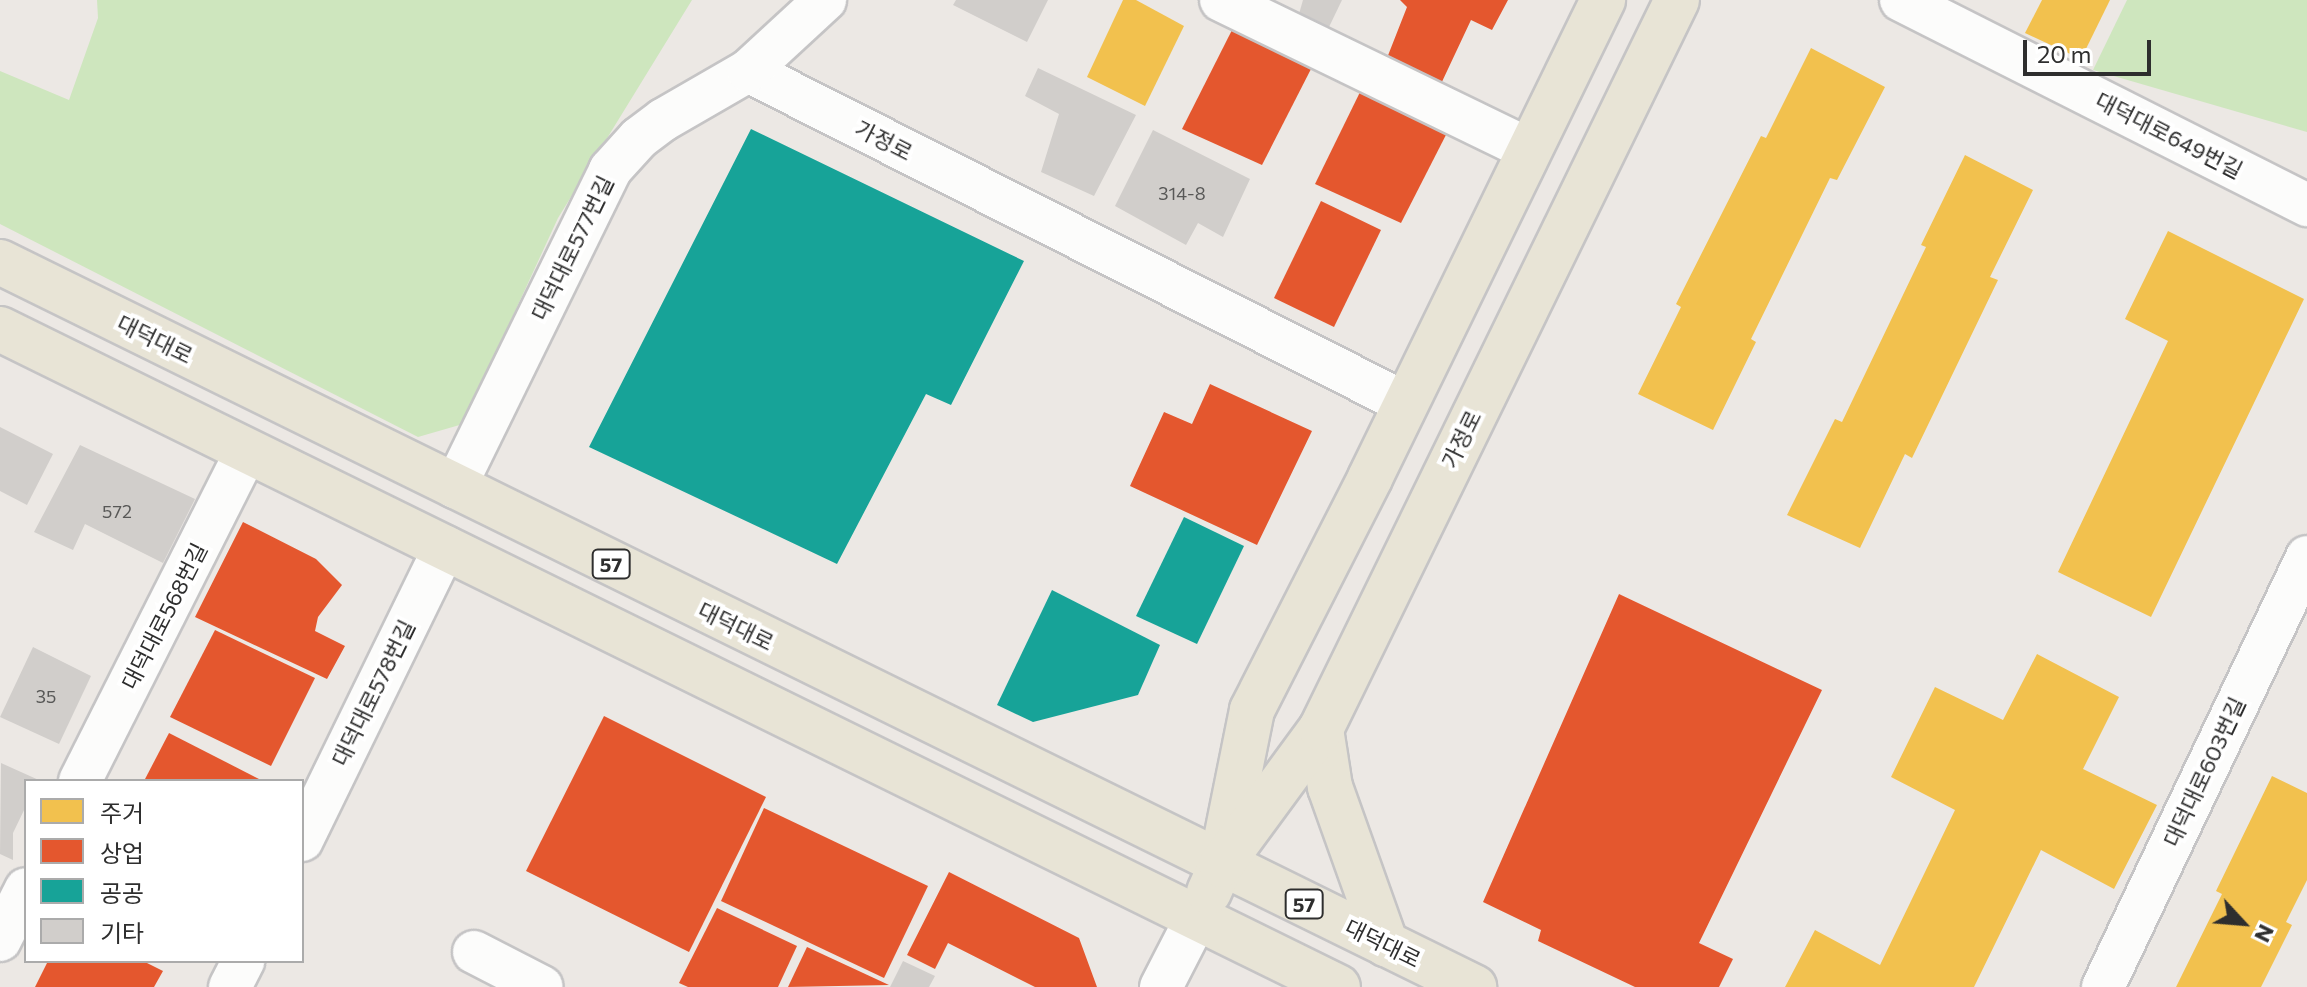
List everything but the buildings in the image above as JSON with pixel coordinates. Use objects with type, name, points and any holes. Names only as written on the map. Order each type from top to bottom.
[{"type":"main road","name":"가정로","points":[[1221,865],[1252,710],[1407,404],[1603,0]]},
{"type":"main road","name":"가정로","points":[[1197,917],[1221,865],[1321,729],[1677,0]]},
{"type":"main road","name":"대덕대로","points":[[0,262],[1474,987]]},
{"type":"main road","points":[[0,329],[1338,987]]},
{"type":"main road","points":[[1321,729],[1330,787],[1386,944]]},
{"type":"street","name":"대덕대로577번길","points":[[455,487],[610,170],[639,138],[663,120],[748,71],[825,0]]},
{"type":"street","points":[[1221,0],[1530,150]]},
{"type":"street","name":"대덕대로649번길","points":[[1901,0],[2307,205]]},
{"type":"street","name":"가정로","points":[[748,71],[1407,404]]},
{"type":"street","name":"대덕대로568번길","points":[[81,779],[247,451]]},
{"type":"street","name":"대덕대로578번길","points":[[304,836],[445,547]]},
{"type":"street","name":"대덕대로603번길","points":[[2103,987],[2307,557]]},
{"type":"street","points":[[0,940],[24,893]]},
{"type":"street","points":[[1161,987],[1197,917]]},
{"type":"street","points":[[474,952],[542,987]]},
{"type":"street","points":[[230,987],[242,963]]},
{"type":"green space","points":[[97,0],[692,0],[558,218],[463,424],[418,437],[0,224],[0,71],[69,100],[98,18]]},
{"type":"green space","points":[[2127,0],[2307,0],[2307,132],[2093,70]]}]
